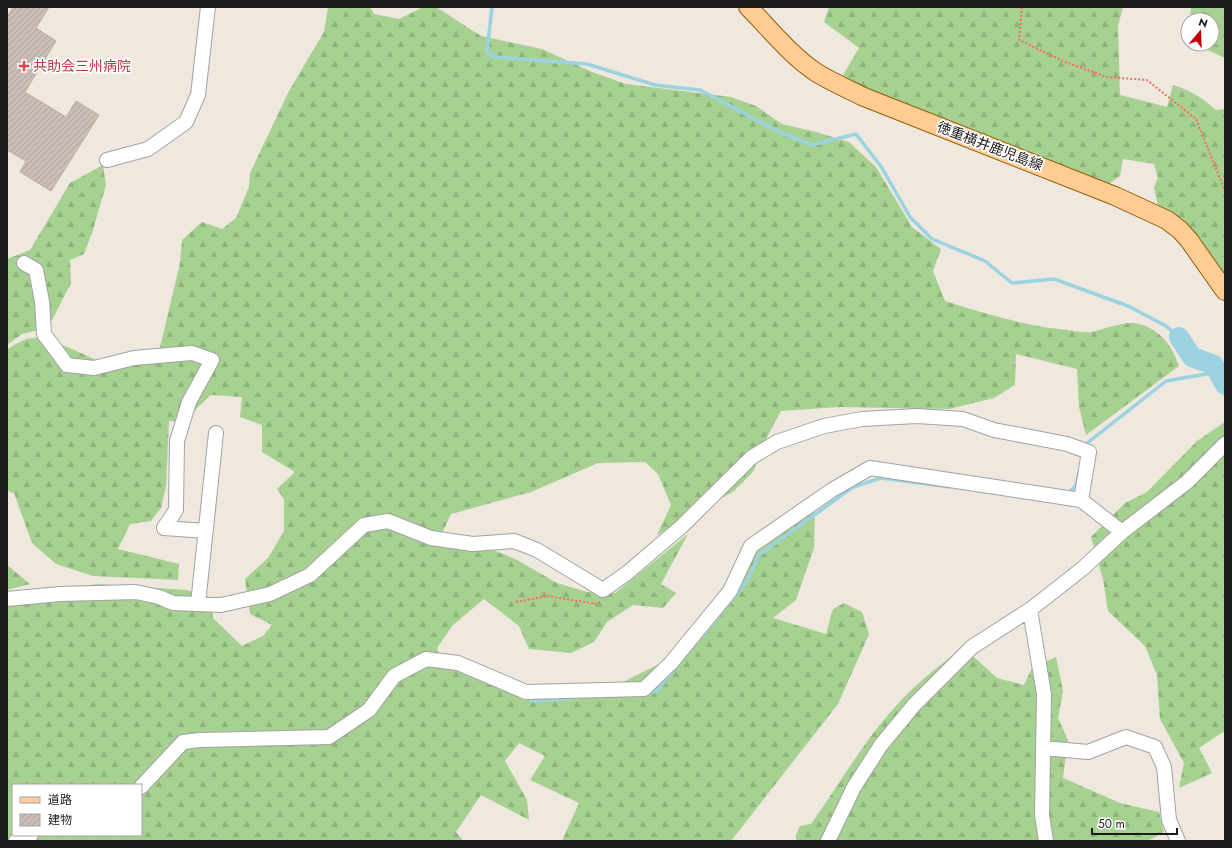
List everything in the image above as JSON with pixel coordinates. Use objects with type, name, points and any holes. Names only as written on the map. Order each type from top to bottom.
[{"type":"main road","name":"徳重横井鹿児島線","points":[[748,7],[794,54],[818,73],[844,87],[864,97],[1116,196],[1167,220],[1180,230],[1225,291]]},
{"type":"street","points":[[107,160],[148,149],[186,122],[198,95],[208,7]]},
{"type":"street","points":[[24,263],[36,270],[42,301],[44,334],[67,365],[94,368],[134,358],[192,353],[212,360],[189,402],[177,441],[176,510],[164,528],[206,531]]},
{"type":"street","points":[[7,599],[60,594],[136,592],[159,597],[173,603],[221,605],[270,594],[310,575],[364,525],[388,521],[431,538],[473,544],[514,541],[537,550],[603,590],[627,573],[681,527],[752,457],[777,442],[797,435],[824,426],[862,419],[917,416],[963,419],[994,430],[1068,444],[1089,452],[1081,500]]},
{"type":"street","points":[[198,604],[216,433]]},
{"type":"street","points":[[828,841],[858,781],[881,745],[914,705],[972,647],[1030,610],[1082,569],[1122,532],[1187,482],[1225,444]]},
{"type":"street","points":[[142,786],[183,742],[200,740],[329,737],[369,710],[394,676],[426,659],[458,663],[526,692],[644,689],[671,663],[730,591],[751,546],[832,490],[870,468],[1081,500],[1122,532]]},
{"type":"street","points":[[1030,610],[1044,694],[1042,815],[1046,841]]},
{"type":"street","points":[[1044,748],[1088,752],[1126,737],[1155,748],[1164,767],[1169,820],[1178,841]]},
{"type":"street","points":[[16,841],[28,836]]},
{"type":"path","points":[[1022,7],[1019,40],[1065,62],[1107,77],[1147,80],[1196,119],[1225,191]]},
{"type":"path","points":[[516,602],[547,596],[598,604],[603,600]]},
{"type":"green space","points":[[328,7],[370,7],[374,14],[399,19],[423,7],[436,7],[481,36],[542,49],[592,72],[626,84],[731,97],[756,106],[782,124],[849,142],[876,167],[912,227],[941,249],[933,271],[945,301],[991,315],[1036,326],[1079,332],[1091,332],[1127,323],[1147,326],[1165,340],[1173,352],[1179,366],[1086,435],[1079,407],[1077,369],[1016,354],[1015,385],[994,398],[949,409],[839,407],[781,411],[769,433],[753,472],[734,491],[657,535],[671,505],[658,474],[645,462],[598,463],[531,492],[451,514],[443,531],[449,548],[491,549],[517,560],[557,583],[587,592],[615,593],[688,534],[661,584],[676,593],[663,608],[633,605],[607,622],[594,642],[571,653],[529,649],[519,626],[484,599],[453,625],[437,648],[443,663],[473,672],[571,695],[615,686],[665,661],[713,608],[738,567],[776,526],[815,509],[814,548],[796,600],[773,618],[826,634],[833,609],[844,603],[862,612],[869,634],[838,704],[731,841],[562,841],[579,803],[530,780],[545,756],[519,743],[505,761],[527,800],[529,820],[481,795],[456,832],[463,841],[7,841],[7,596],[15,593],[100,584],[187,590],[210,597],[213,618],[242,646],[263,636],[272,625],[250,614],[245,579],[268,558],[284,531],[284,499],[277,489],[295,472],[262,452],[262,425],[240,417],[242,397],[211,395],[197,408],[188,422],[169,421],[166,486],[161,508],[151,521],[130,524],[118,549],[179,564],[178,580],[93,576],[56,564],[32,543],[14,493],[7,491],[7,350],[15,344],[26,340],[40,338],[74,350],[116,369],[158,356],[180,263],[182,240],[202,222],[222,229],[236,218],[249,187],[250,173],[289,91],[324,32]]},
{"type":"green space","points":[[829,7],[1123,7],[1118,26],[1120,95],[1167,107],[1173,85],[1196,95],[1216,110],[1225,109],[1225,275],[1194,238],[1168,214],[1158,207],[1154,187],[1158,178],[1154,164],[1123,159],[1120,176],[1106,186],[865,89],[843,75],[859,48],[824,22]]},
{"type":"green space","points":[[1191,7],[1225,7],[1225,58],[1212,52],[1220,52],[1220,12],[1191,12]]},
{"type":"green space","points":[[103,165],[106,185],[92,233],[84,254],[70,260],[71,283],[52,320],[44,329],[22,334],[7,345],[7,259],[30,250],[70,183]]},
{"type":"green space","points":[[1225,422],[1225,734],[1223,732],[1199,748],[1212,773],[1179,788],[1184,763],[1160,719],[1157,675],[1145,646],[1108,611],[1103,579],[1091,537],[1125,503],[1147,492],[1197,441]]},
{"type":"green space","points":[[7,565],[30,584],[7,590]]},
{"type":"green space","points":[[963,647],[997,678],[1024,685],[1032,668],[1056,657],[1063,691],[1058,718],[1068,740],[1063,778],[1120,803],[1159,812],[1164,832],[1148,841],[796,841],[796,835],[800,826],[811,824],[883,720],[919,683]]},
{"type":"building","points":[[13,7],[49,7],[36,28],[56,41],[25,92],[66,117],[76,101],[99,115],[51,191],[20,172],[26,161],[7,150],[7,17]]},
{"type":"waterway","points":[[492,7],[487,52],[494,57],[587,64],[655,85],[700,90],[779,132],[812,145],[856,134],[882,168],[910,217],[932,239],[985,261],[1012,283],[1054,279],[1128,306],[1166,326],[1179,337]]},
{"type":"waterway","points":[[1179,337],[1192,357],[1214,365],[1225,385]]},
{"type":"waterway","points":[[1085,448],[1086,444],[1166,381],[1218,372]]},
{"type":"waterway","points":[[1068,494],[1076,485],[1079,473]]},
{"type":"waterway","points":[[702,637],[747,581],[759,555],[853,487],[881,478],[950,487]]},
{"type":"waterway","points":[[648,692],[656,692],[677,666]]},
{"type":"waterway","points":[[531,701],[574,698]]},
{"type":"place","name":"共助会三州病院","points":[[24,66]]}]
